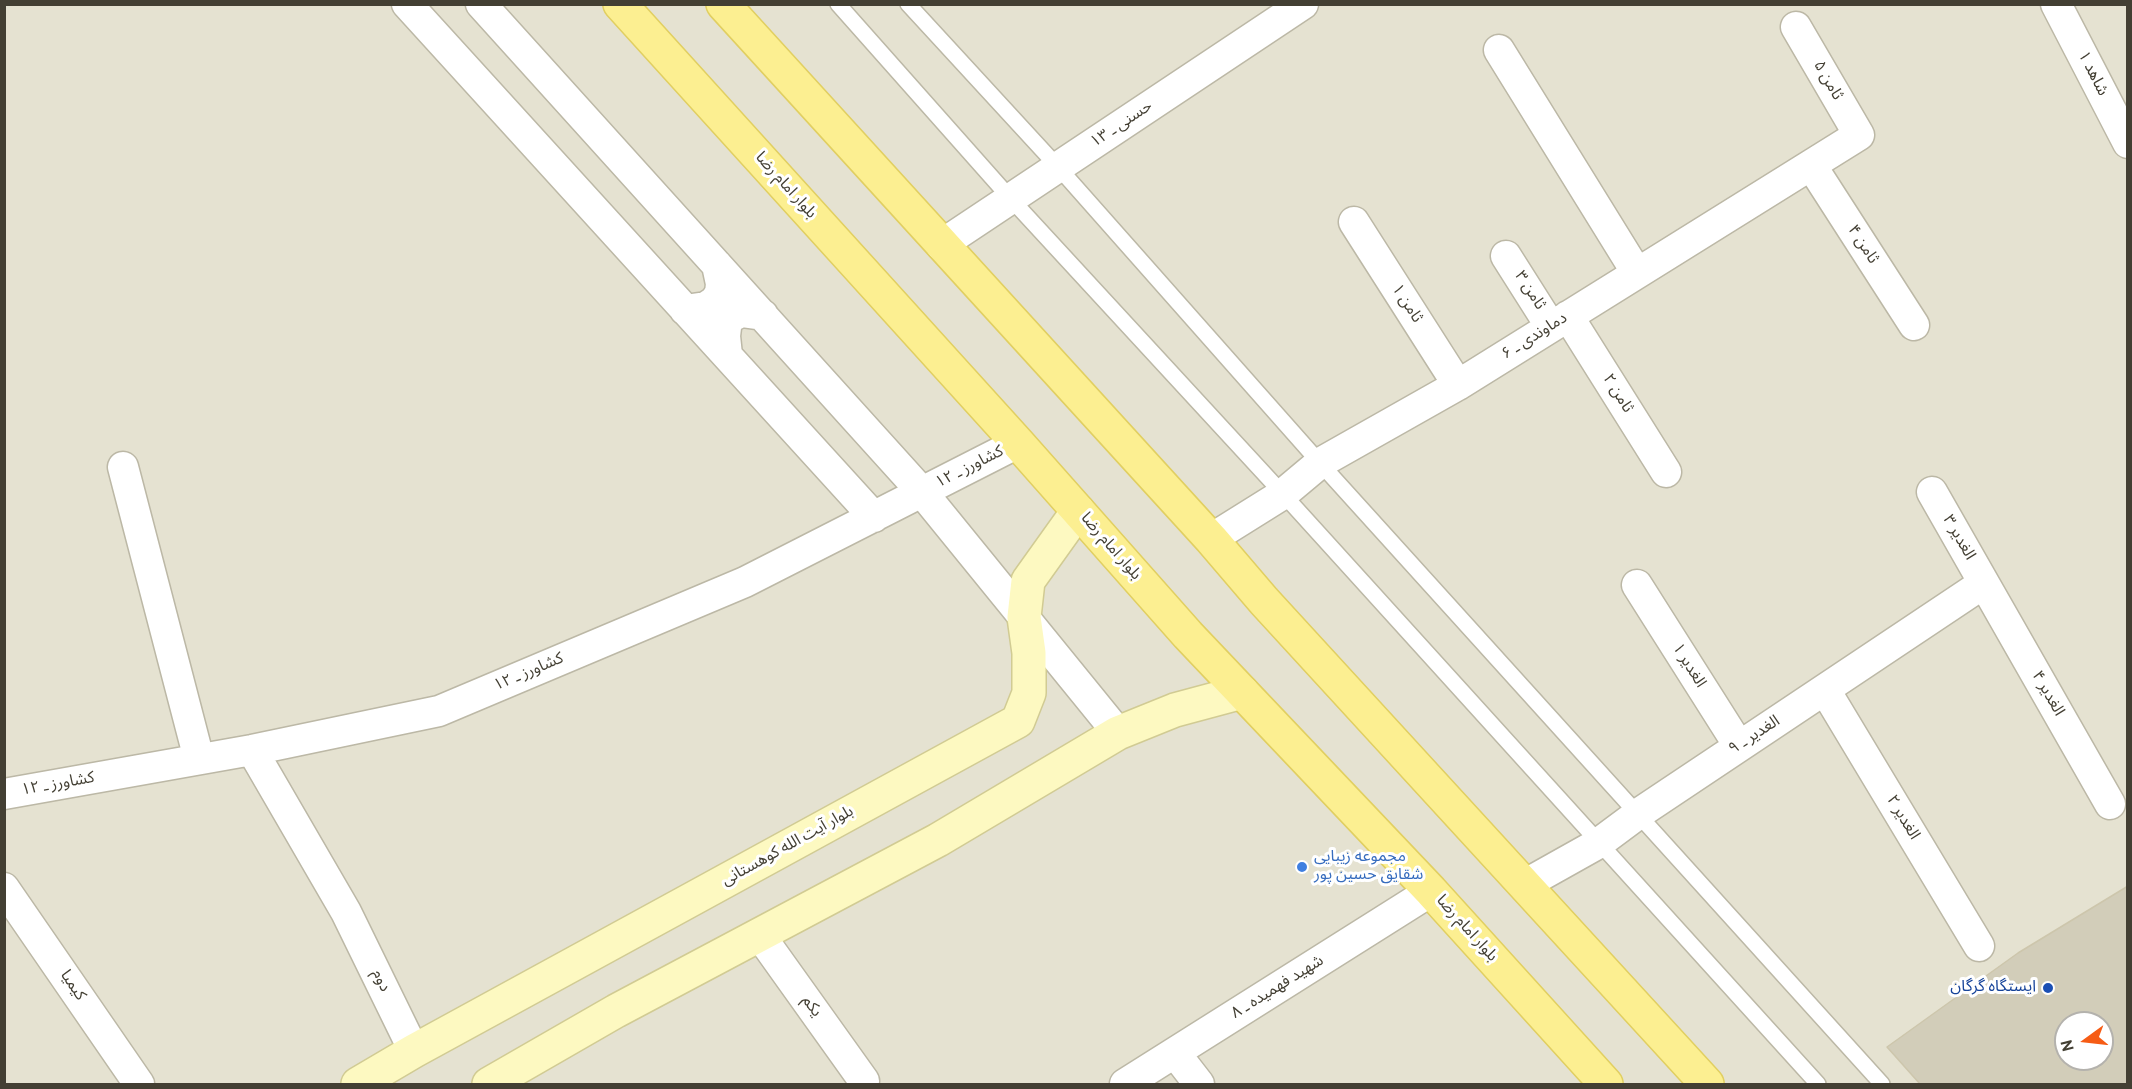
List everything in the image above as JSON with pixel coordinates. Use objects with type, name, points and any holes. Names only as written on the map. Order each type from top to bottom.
[{"type":"main road","name":"بلوار امام رضا","points":[[620,4],[1018,443],[1188,635],[1431,891],[1606,1084]]},
{"type":"main road","points":[[723,4],[1211,539],[1264,601],[1707,1084]]},
{"type":"street","points":[[407,4],[874,517]]},
{"type":"street","points":[[481,4],[922,492],[1118,733]]},
{"type":"street","name":"حسنی ـ ۱۳","points":[[941,245],[1303,4]]},
{"type":"street","name":"شاهد ۱","points":[[2056,4],[2127,143]]},
{"type":"street","name":"ثامن ۵","points":[[1796,27],[1859,135]]},
{"type":"street","points":[[1499,50],[1637,273]]},
{"type":"street","name":"دماوندی ـ ۶","points":[[1211,539],[1283,494],[1320,463],[1458,385],[1859,135]]},
{"type":"street","name":"ثامن ۴","points":[[1810,165],[1914,325]]},
{"type":"street","name":"ثامن ۱","points":[[1354,222],[1458,385]]},
{"type":"street","name":"ثامن ۳","points":[[1506,256],[1560,321]]},
{"type":"street","points":[[685,310],[706,307],[715,301],[720,293],[721,284],[717,264]]},
{"type":"street","points":[[727,355],[725,336],[727,319],[741,312],[763,315]]},
{"type":"street","name":"ثامن ۲","points":[[1560,321],[1666,472]]},
{"type":"street","name":"کشاورز ـ ۱۲","points":[[4,794],[252,750],[439,711],[745,582],[1018,443]]},
{"type":"street","points":[[123,467],[199,759]]},
{"type":"street","name":"الغدیر ۳","points":[[1932,492],[1984,583]]},
{"type":"street","name":"بلوار آیت الله کوهستانی","points":[[358,1084],[414,1051],[1018,721],[1029,693],[1029,653],[1024,617],[1028,581],[1078,511]]},
{"type":"street","name":"الغدیر ـ ۹","points":[[1524,885],[1599,843],[1638,814],[1984,583]]},
{"type":"street","name":"الغدیر ۴","points":[[1984,583],[2109,804]]},
{"type":"street","name":"الغدیر ۱","points":[[1637,585],[1739,746]]},
{"type":"street","name":"الغدیر ۲","points":[[1825,690],[1979,946]]},
{"type":"street","points":[[489,1084],[616,1011],[938,840],[1118,733],[1175,710],[1242,692]]},
{"type":"street","name":"دوم","points":[[252,750],[346,912],[414,1051]]},
{"type":"street","name":"کیمیا","points":[[4,888],[139,1084]]},
{"type":"street","name":"شهید فهمیده ـ ۸","points":[[1125,1084],[1431,891]]},
{"type":"street","name":"یکم","points":[[759,934],[864,1081]]},
{"type":"street","points":[[1175,1053],[1199,1084]]},
{"type":"lane","points":[[838,4],[1011,199],[1283,494],[1818,1084]]},
{"type":"lane","points":[[908,4],[1058,167],[1320,463],[1882,1084]]},
{"type":"shaded area","points":[[5,5],[2127,5],[2127,1084],[5,1084]]},
{"type":"building","name":"ایستگاه گرگان","points":[[2128,886],[2128,1082],[2125,1084],[1920,1084],[1887,1047],[2018,953]]},
{"type":"place","name":"مجموعه زیبایی شقایق حسین پور","points":[[1302,867]]},
{"type":"place","name":"ایستگاه گرگان","points":[[2048,988]]}]
